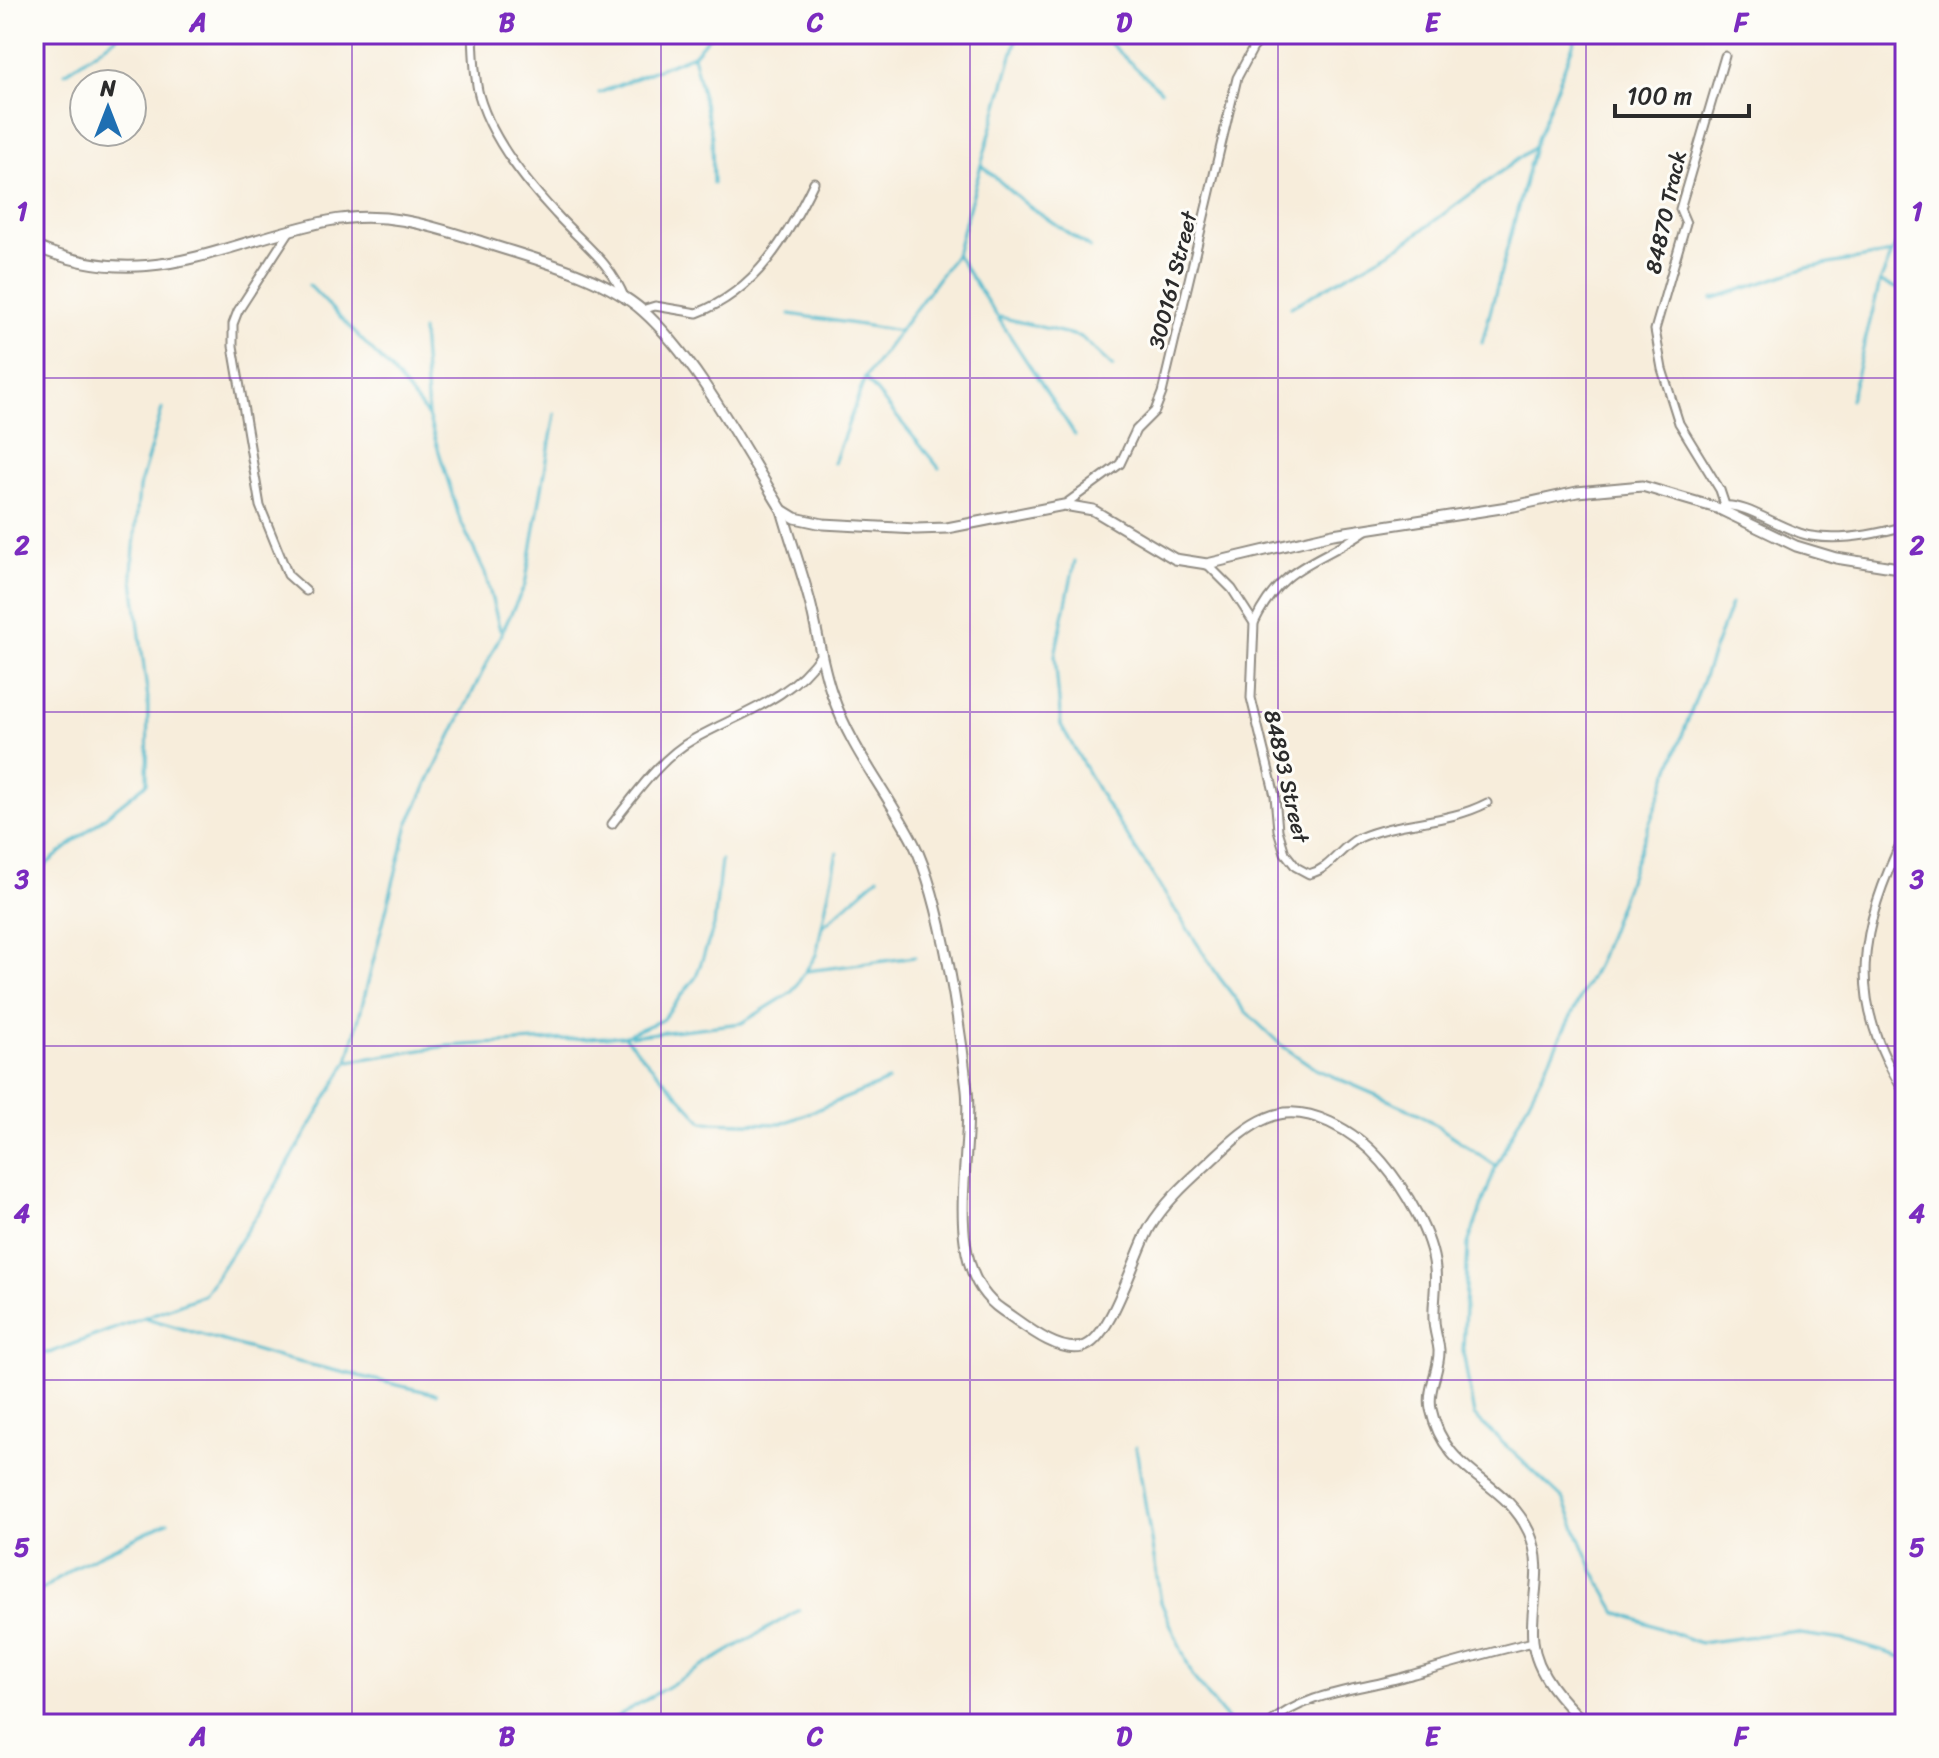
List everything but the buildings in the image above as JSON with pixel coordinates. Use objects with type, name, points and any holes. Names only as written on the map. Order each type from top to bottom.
[{"type":"street","points":[[473,34],[479,94],[503,143],[555,214],[603,260],[626,301]]},
{"type":"street","name":"300161 Street","points":[[1064,505],[1120,464],[1136,430],[1155,411],[1162,393],[1237,78],[1253,48],[1266,34]]},
{"type":"street","name":"84870 Track","points":[[1721,507],[1720,490],[1679,423],[1662,369],[1655,330],[1686,223],[1680,209],[1688,175],[1725,56]]},
{"type":"street","points":[[642,310],[660,306],[697,313],[747,284],[783,239],[814,182]]},
{"type":"street","points":[[34,246],[98,265],[153,267],[210,257],[289,232],[372,214],[409,221],[578,274],[642,310],[682,355],[782,510],[831,693],[857,754],[915,847],[932,902],[968,1093],[962,1219],[981,1290],[992,1303],[1034,1332],[1067,1347],[1080,1348],[1093,1342],[1107,1323],[1151,1226],[1167,1204],[1228,1145],[1261,1120],[1287,1113],[1334,1124],[1354,1136],[1384,1163],[1432,1250],[1435,1269],[1434,1319],[1439,1352],[1430,1403],[1449,1452],[1509,1503],[1528,1530],[1539,1564],[1533,1642],[1550,1683],[1586,1724]]},
{"type":"street","points":[[289,232],[238,311],[233,324],[233,346],[260,506],[288,575],[306,591]]},
{"type":"street","points":[[782,510],[795,518],[823,524],[916,529],[947,528],[1064,505],[1106,516],[1175,559],[1207,564],[1368,529],[1619,485],[1642,486],[1721,507],[1796,546],[1836,558],[1905,569]]},
{"type":"street","points":[[1721,507],[1739,506],[1780,527],[1812,536],[1866,534],[1905,526]]},
{"type":"street","points":[[1254,623],[1261,607],[1292,573],[1368,529]]},
{"type":"street","points":[[1207,564],[1232,589],[1254,623]]},
{"type":"street","name":"84893 Street","points":[[1254,623],[1251,698],[1275,796],[1278,830],[1285,853],[1296,867],[1309,874],[1322,871],[1356,840],[1466,814],[1487,803]]},
{"type":"street","points":[[612,824],[679,749],[782,695],[810,670],[822,653]]},
{"type":"street","points":[[1905,834],[1879,897],[1862,970],[1870,1018],[1886,1064],[1905,1093]]},
{"type":"street","points":[[1269,1724],[1283,1712],[1312,1700],[1407,1676],[1475,1654],[1533,1642]]},
{"type":"waterway","points":[[65,73],[121,34]]},
{"type":"waterway","points":[[599,93],[693,55],[711,34]]},
{"type":"waterway","points":[[834,463],[865,378],[956,254],[1018,34]]},
{"type":"waterway","points":[[1100,34],[1161,91]]},
{"type":"waterway","points":[[1482,343],[1534,147],[1577,34]]},
{"type":"waterway","points":[[693,55],[712,137],[713,184]]},
{"type":"waterway","points":[[1291,307],[1406,242],[1534,147]]},
{"type":"waterway","points":[[982,166],[1027,205],[1090,248]]},
{"type":"waterway","points":[[1850,400],[1880,282],[1905,222]]},
{"type":"waterway","points":[[1712,299],[1806,268],[1892,253]]},
{"type":"waterway","points":[[956,254],[1075,435]]},
{"type":"waterway","points":[[1880,282],[1905,291]]},
{"type":"waterway","points":[[309,285],[390,369],[428,416],[460,520],[485,573],[500,630]]},
{"type":"waterway","points":[[790,314],[900,331]]},
{"type":"waterway","points":[[1000,317],[1081,337],[1113,367]]},
{"type":"waterway","points":[[422,331],[428,415]]},
{"type":"waterway","points":[[865,378],[939,468]]},
{"type":"waterway","points":[[34,874],[147,783],[148,699],[132,572],[139,488],[162,409]]},
{"type":"waterway","points":[[34,1353],[49,1353],[204,1295],[273,1190],[348,1061],[408,824],[525,585],[555,414]]},
{"type":"waterway","points":[[1075,561],[1055,655],[1061,725],[1103,799],[1219,977],[1244,1010],[1281,1045],[1316,1069],[1420,1114],[1496,1166]]},
{"type":"waterway","points":[[1731,604],[1598,962],[1496,1166],[1468,1244],[1463,1351],[1474,1416],[1564,1500],[1594,1572],[1617,1612],[1700,1643],[1786,1632],[1844,1640],[1905,1658]]},
{"type":"waterway","points":[[631,1036],[742,1023],[792,992],[816,955],[837,852]]},
{"type":"waterway","points":[[350,1061],[447,1046],[624,1036],[662,1020],[696,977],[714,926],[721,860]]},
{"type":"waterway","points":[[824,925],[878,877]]},
{"type":"waterway","points":[[807,971],[915,957]]},
{"type":"waterway","points":[[624,1036],[703,1122],[781,1124],[888,1081]]},
{"type":"waterway","points":[[146,1318],[281,1358],[436,1394]]},
{"type":"waterway","points":[[1136,1447],[1161,1602],[1193,1677],[1231,1724]]},
{"type":"waterway","points":[[34,1595],[76,1566],[168,1522]]},
{"type":"waterway","points":[[604,1724],[799,1610]]},
{"type":"waterway","points":[[456,1724],[460,1720]]}]
